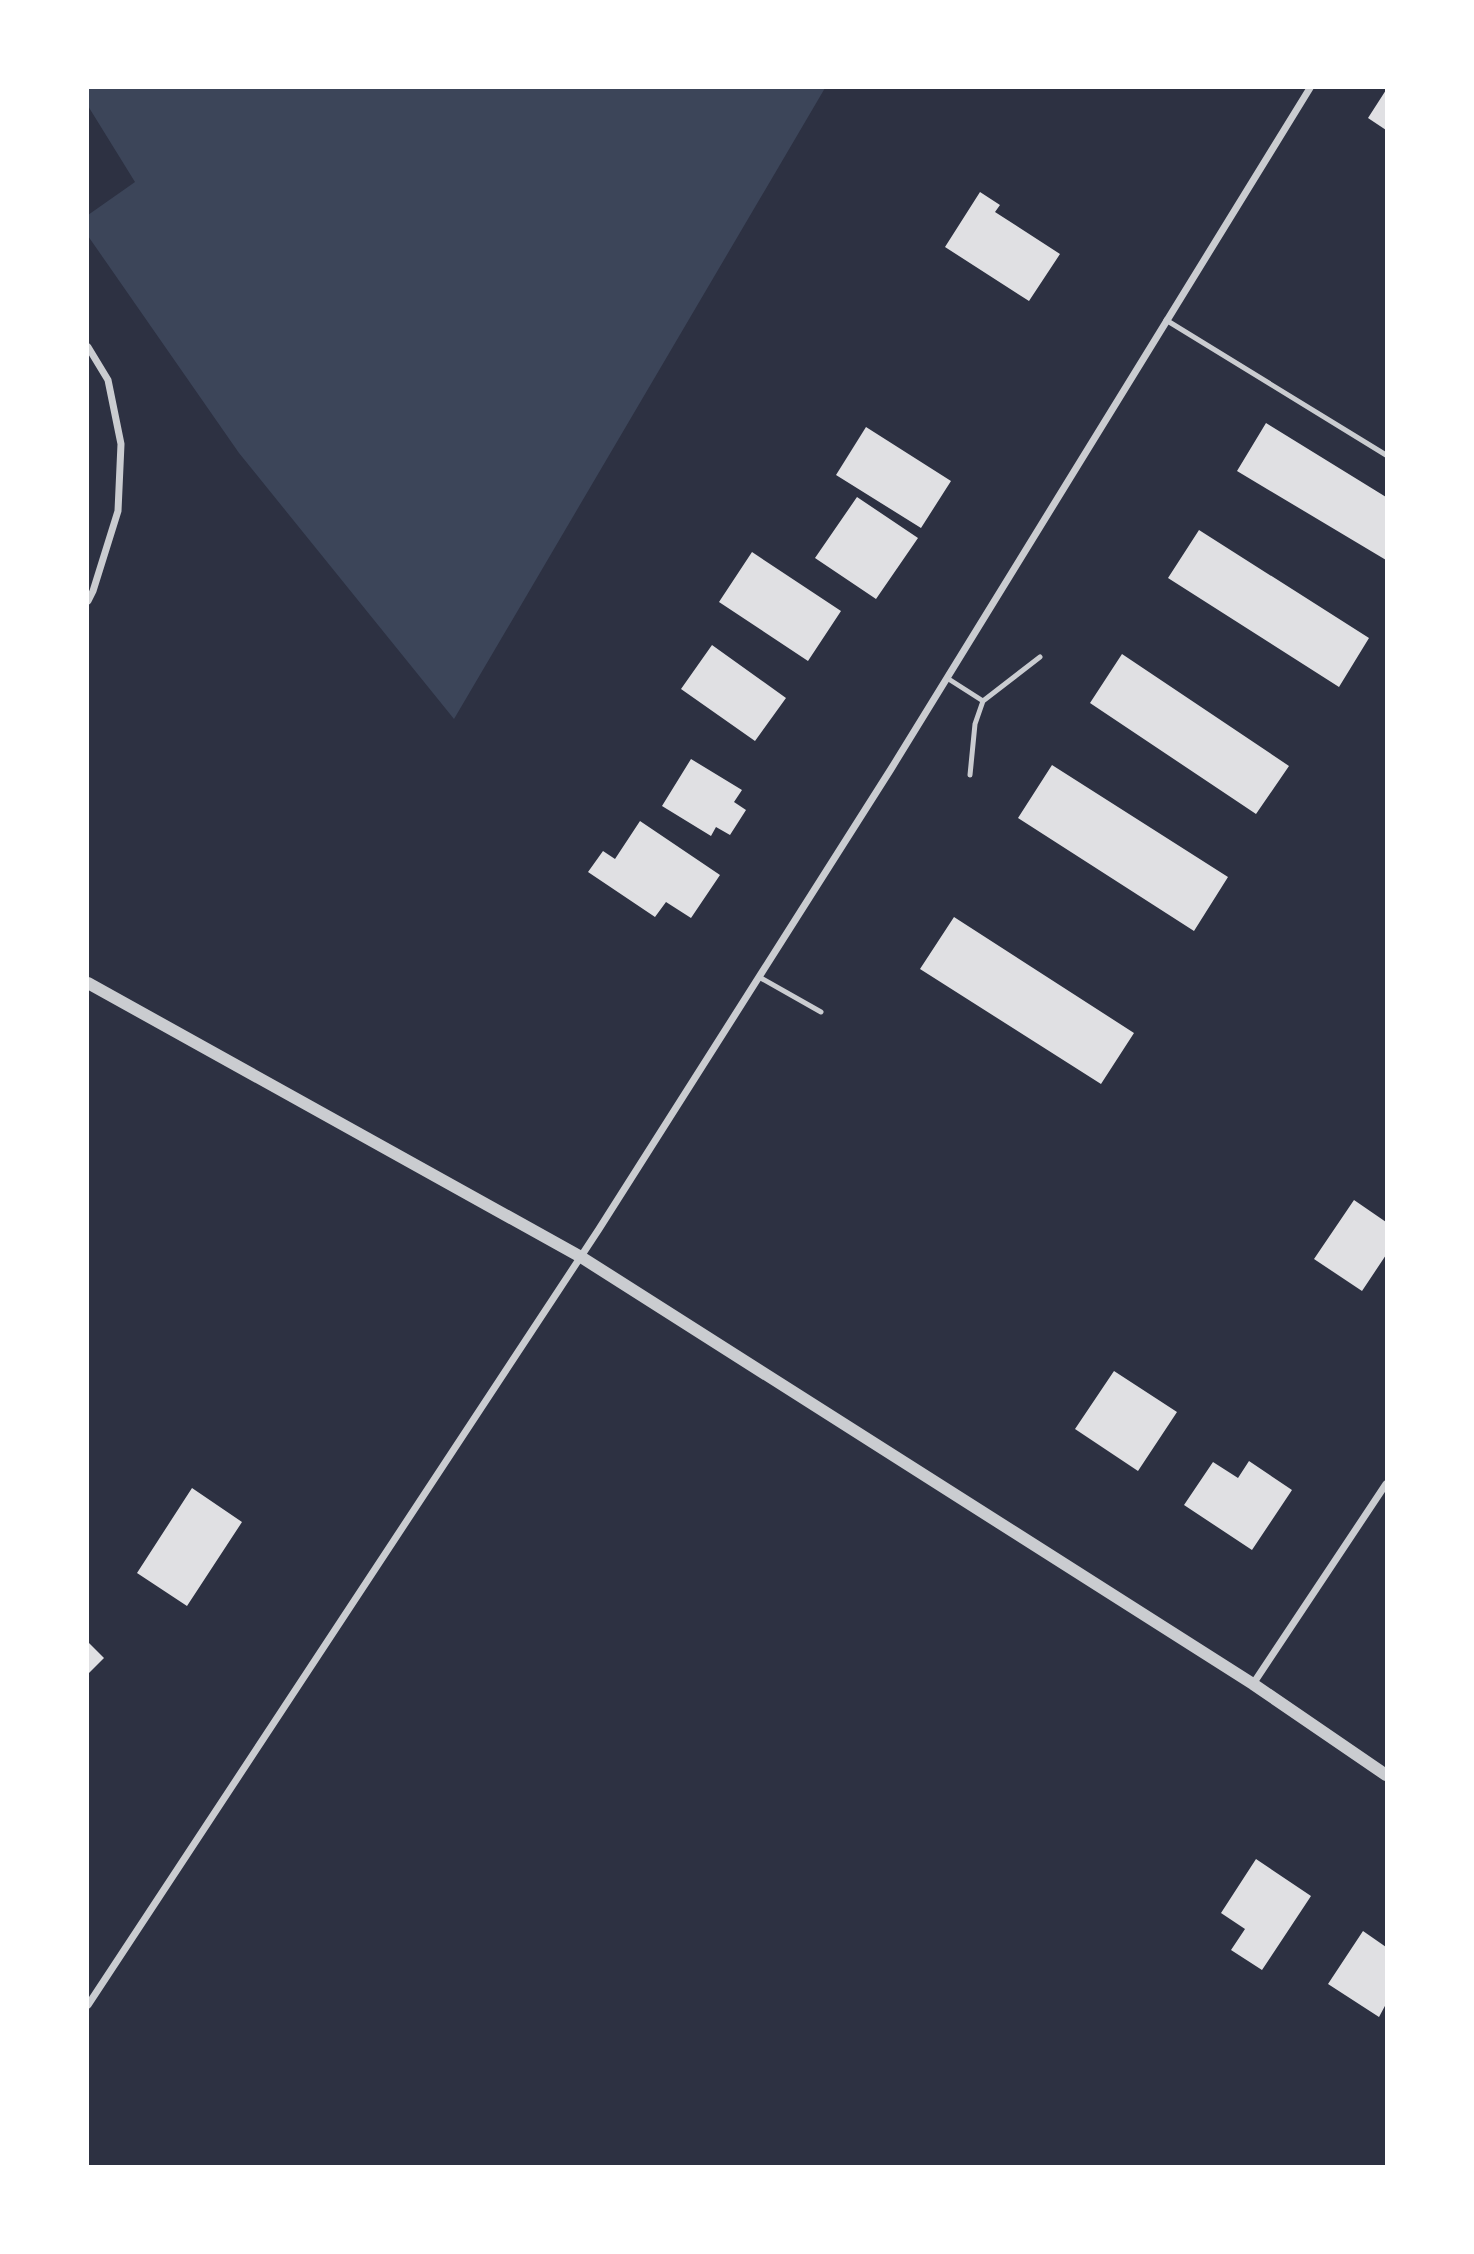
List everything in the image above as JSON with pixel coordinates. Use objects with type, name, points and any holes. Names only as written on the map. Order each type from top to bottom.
[{"type":"street","points":[[88,2005],[581,1257],[947,678],[1310,88]]},
{"type":"street","points":[[88,347],[108,380],[121,444],[118,511],[88,601]]},
{"type":"street","points":[[88,983],[581,1257],[1253,1684],[1387,1775]]},
{"type":"street","points":[[1253,1684],[1387,1484]]},
{"type":"lane","points":[[1166,320],[1387,455]]},
{"type":"lane","points":[[970,775],[975,724],[984,701],[1040,657]]},
{"type":"lane","points":[[947,678],[984,701]]},
{"type":"lane","points":[[759,977],[821,1012]]},
{"type":"shaded area","points":[[88,88],[825,88],[454,719],[239,453],[88,236],[88,215],[135,182],[88,106]]},
{"type":"building","points":[[1386,90],[1386,130],[1368,118]]},
{"type":"building","points":[[980,192],[1000,205],[995,212],[1060,254],[1029,301],[945,247]]},
{"type":"building","points":[[1266,423],[1386,497],[1386,560],[1237,471]]},
{"type":"building","points":[[866,427],[951,481],[921,528],[836,475]]},
{"type":"building","points":[[857,497],[918,538],[876,599],[815,558]]},
{"type":"building","points":[[1199,530],[1369,638],[1339,687],[1168,578]]},
{"type":"building","points":[[752,552],[841,611],[808,661],[719,602]]},
{"type":"building","points":[[712,645],[786,698],[755,741],[681,689]]},
{"type":"building","points":[[1122,654],[1289,766],[1256,814],[1090,703]]},
{"type":"building","points":[[691,759],[742,790],[734,802],[746,810],[730,835],[716,827],[711,836],[662,806]]},
{"type":"building","points":[[1052,765],[1228,877],[1194,931],[1018,818]]},
{"type":"building","points":[[640,821],[720,875],[691,918],[666,902],[655,917],[588,872],[603,851],[615,859]]},
{"type":"building","points":[[954,917],[1134,1033],[1101,1084],[920,969]]},
{"type":"building","points":[[1354,1200],[1386,1222],[1386,1255],[1362,1291],[1314,1259]]},
{"type":"building","points":[[1114,1371],[1177,1412],[1138,1471],[1075,1429]]},
{"type":"building","points":[[1249,1461],[1292,1490],[1252,1550],[1184,1505],[1213,1462],[1238,1478]]},
{"type":"building","points":[[192,1488],[242,1522],[187,1606],[137,1573]]},
{"type":"building","points":[[88,1642],[104,1658],[88,1674]]},
{"type":"building","points":[[1256,1859],[1311,1896],[1262,1970],[1231,1950],[1245,1929],[1221,1913]]},
{"type":"building","points":[[1363,1931],[1386,1947],[1386,2004],[1379,2017],[1328,1984]]}]
